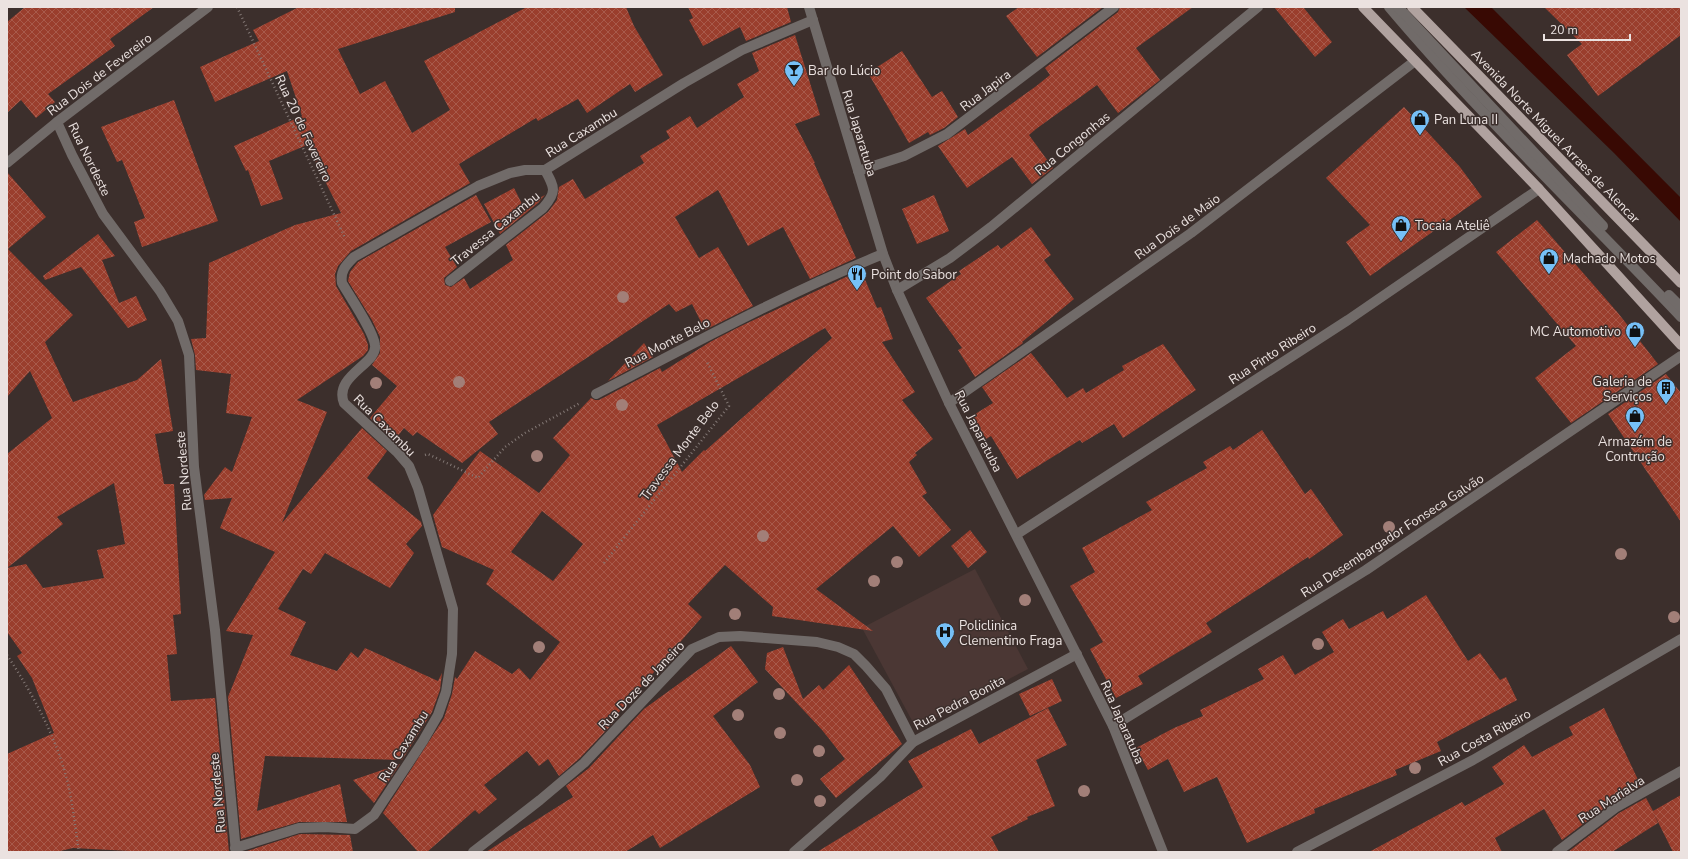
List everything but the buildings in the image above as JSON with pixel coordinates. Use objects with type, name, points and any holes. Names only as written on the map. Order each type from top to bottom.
[{"type":"main road","points":[[1362,7],[1539,189],[1681,346]]},
{"type":"main road","name":"Avenida Norte Miguel Arraes de Alencar","points":[[1412,7],[1681,283]]},
{"type":"street","name":"Rua Dois de Fevereiro","points":[[7,163],[57,122],[208,7]]},
{"type":"street","name":"Rua Japaratuba","points":[[809,7],[883,254],[897,290],[949,403],[1017,534],[1113,726],[1163,852]]},
{"type":"street","name":"Rua Japira","points":[[858,171],[904,156],[947,134],[1114,7]]},
{"type":"street","name":"Rua Congonhas","points":[[897,290],[950,258],[991,227],[1258,7]]},
{"type":"street","points":[[1389,7],[1421,45],[1518,149],[1617,249],[1681,317]]},
{"type":"street","points":[[1398,7],[1498,116],[1681,307]]},
{"type":"street","name":"Rua Caxambu","points":[[235,850],[299,828],[325,827],[355,829],[374,815],[423,741],[438,715],[446,692],[452,654],[453,609],[418,488],[409,466],[397,452],[349,408],[342,398],[347,382],[375,350],[375,344],[342,282],[341,274],[354,257],[478,186],[510,173],[525,170],[545,170],[690,79],[742,50],[813,20]]},
{"type":"street","name":"Rua Dois de Maio","points":[[949,403],[1191,233],[1414,61]]},
{"type":"street","name":"Rua Nordeste","points":[[57,122],[72,155],[103,214],[160,291],[178,321],[189,355],[194,467],[215,630],[235,850]]},
{"type":"street","name":"Travessa Caxambu","points":[[450,281],[543,208],[553,196],[554,188],[545,170]]},
{"type":"street","name":"Rua Pinto Ribeiro","points":[[1017,534],[1348,320],[1539,189]]},
{"type":"street","name":"Rua Monte Belo","points":[[596,394],[830,275],[883,254]]},
{"type":"street","name":"Rua Desembargador Fonseca Galvão","points":[[1113,726],[1366,570],[1681,356]]},
{"type":"street","name":"Rua Doze de Janeiro","points":[[473,852],[540,800],[584,763],[692,649],[719,638],[740,636],[817,642],[838,647],[854,654],[886,689],[913,742]]},
{"type":"street","name":"Rua Costa Ribeiro","points":[[1297,852],[1474,760],[1681,639]]},
{"type":"street","name":"Rua Pedra Bonita","points":[[794,852],[880,777],[913,742],[1077,654]]},
{"type":"street","name":"Rua Marialva","points":[[1557,852],[1615,808],[1681,771]]},
{"type":"path","name":"Rua 20 de Fevereiro","points":[[237,7],[354,257]]},
{"type":"path","name":"Travessa Monte Belo","points":[[604,563],[728,406],[698,341]]},
{"type":"path","points":[[409,466],[428,454],[478,478],[505,447],[526,433],[596,394]]},
{"type":"path","points":[[7,655],[27,686],[45,719],[62,763],[69,788],[80,852]]},
{"type":"shaded area","points":[[1464,7],[1491,7],[1681,198],[1681,222],[1614,153]]},
{"type":"shaded area","name":"Policlinica Clementino Fraga","points":[[975,569],[1028,669],[916,728],[862,628]]},
{"type":"place","name":"Bar do Lúcio","points":[[794,87]]},
{"type":"place","name":"Pan Luna II","points":[[1420,136]]},
{"type":"place","name":"Tocaia Ateliê","points":[[1401,242]]},
{"type":"place","name":"Machado Motos","points":[[1549,275]]},
{"type":"place","name":"Point do Sabor","points":[[857,291]]},
{"type":"place","name":"MC Automotivo","points":[[1635,348]]},
{"type":"place","name":"Galeria de Serviços","points":[[1666,405]]},
{"type":"place","name":"Armazém de Contrução","points":[[1635,433]]},
{"type":"place","name":"Policlinica Clementino Fraga","points":[[945,649]]}]
